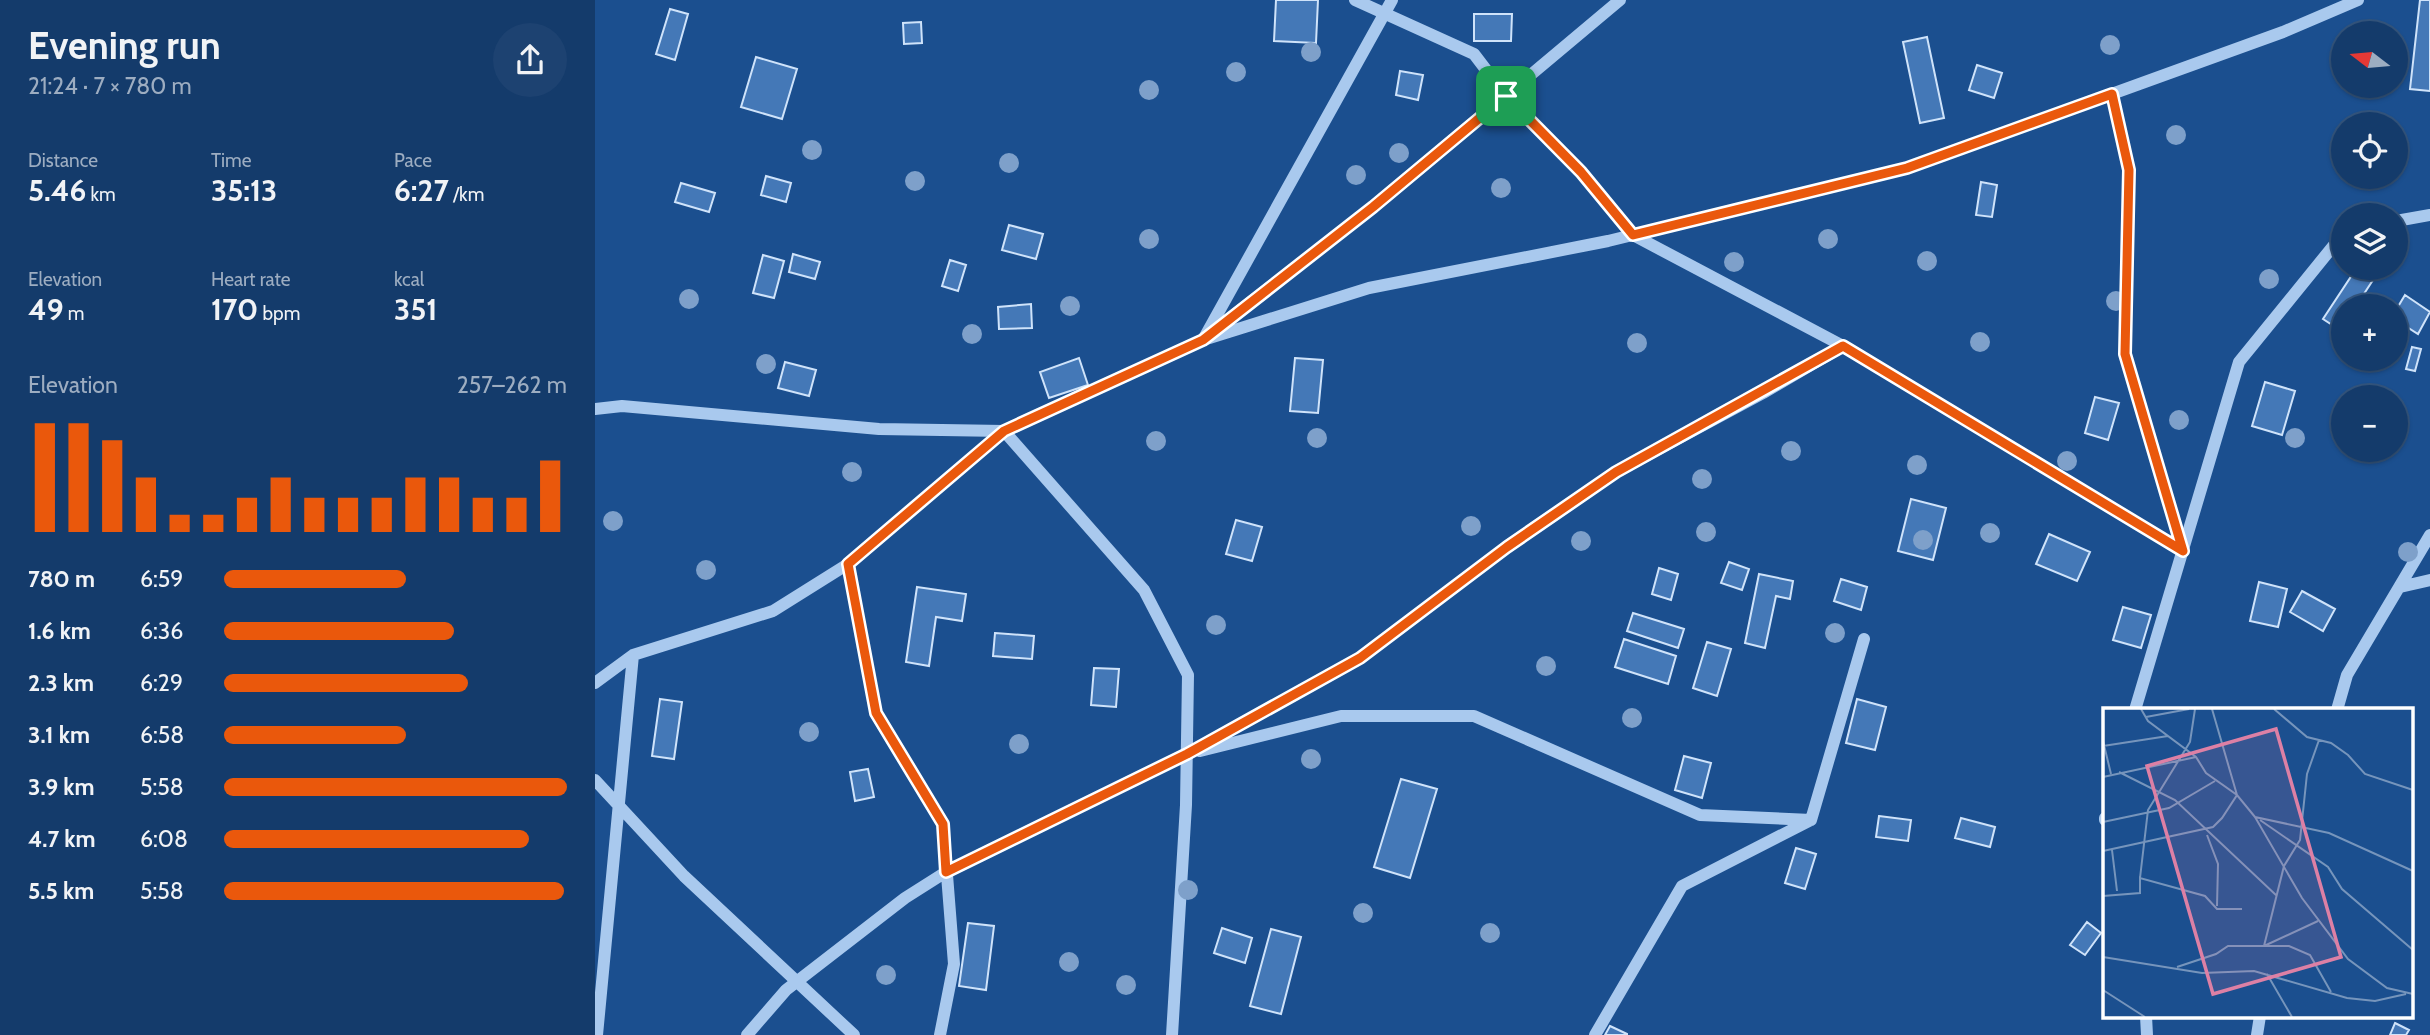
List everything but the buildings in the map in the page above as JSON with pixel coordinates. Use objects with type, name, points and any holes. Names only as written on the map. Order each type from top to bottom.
[{"type":"street","points":[[1355,0],[1474,54],[1506,96],[1581,172],[1633,235],[1843,346],[2183,551]]},
{"type":"street","points":[[1203,340],[1392,0]]},
{"type":"street","points":[[1203,340],[1373,207],[1620,0]]},
{"type":"street","points":[[595,683],[633,655],[773,611],[848,564],[1004,431],[1203,340],[1369,288],[1633,235],[1907,168],[2283,32],[2358,0]]},
{"type":"street","points":[[2112,94],[2129,170],[2125,354],[2183,551]]},
{"type":"street","points":[[2408,219],[2430,215]]},
{"type":"street","points":[[2135,708],[2239,362],[2331,249]]},
{"type":"street","points":[[747,1035],[786,990],[905,898],[946,872],[1187,754],[1360,658],[1507,547],[1616,472],[1843,346]]},
{"type":"street","points":[[595,409],[622,406],[879,429],[1004,431],[1144,590],[1188,675],[1187,754],[1172,1035]]},
{"type":"street","points":[[2337,708],[2347,676],[2430,535]]},
{"type":"street","points":[[848,564],[876,713],[943,824],[954,964],[940,1035]]},
{"type":"street","points":[[2400,587],[2430,580]]},
{"type":"street","points":[[1595,1035],[1682,886],[1811,820],[1864,639]]},
{"type":"street","points":[[597,1035],[633,655]]},
{"type":"street","points":[[1187,754],[1341,716],[1473,716],[1700,815],[1811,820]]},
{"type":"street","points":[[595,780],[684,876],[854,1035]]},
{"type":"route","points":[[2112,94],[2129,170],[2125,354],[2183,551],[1843,346],[1763,393],[1616,472],[1507,547],[1360,658],[1187,754],[946,872],[943,824],[876,713],[848,564],[1004,431],[1203,340],[1373,207],[1506,96],[1581,172],[1633,235],[1907,168],[2112,94]]}]
